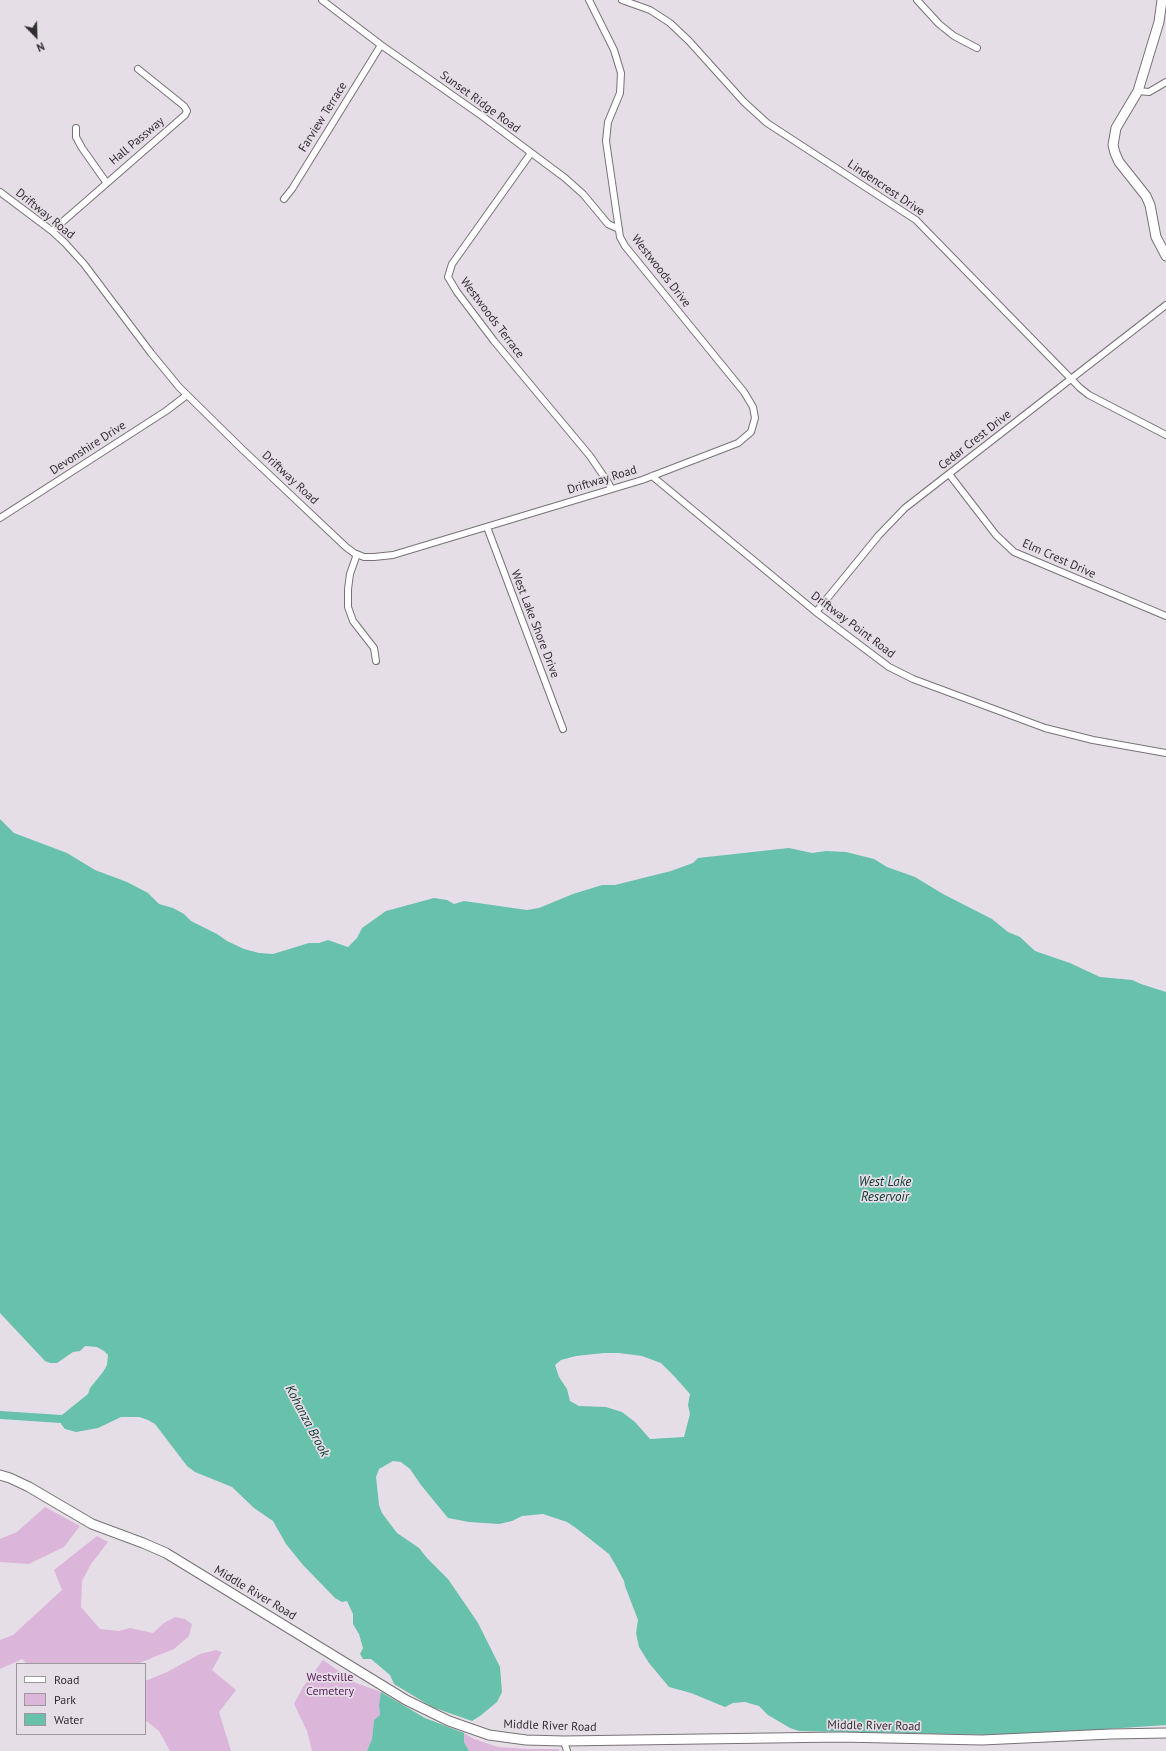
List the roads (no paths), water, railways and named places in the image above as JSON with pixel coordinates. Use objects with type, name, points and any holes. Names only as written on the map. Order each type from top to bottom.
[{"type":"main road","points":[[1162,0],[1159,22],[1138,91],[1116,128],[1113,148],[1119,162],[1146,196],[1150,205],[1156,237],[1166,256]]},
{"type":"main road","name":"Middle River Road","points":[[0,1475],[29,1487],[92,1524],[166,1553],[314,1642],[395,1693],[449,1721],[490,1735],[526,1740],[840,1737],[982,1740],[1166,1733]]},
{"type":"street","name":"Sunset Ridge Road","points":[[322,0],[380,45],[482,116],[531,153],[576,188],[608,224],[619,229]]},
{"type":"street","name":"Westwoods Drive","points":[[589,0],[614,50],[621,73],[620,92],[609,118],[606,132],[608,160],[619,229],[625,246],[744,392],[753,408],[756,418],[751,432],[738,443],[652,476]]},
{"type":"street","name":"Lindencrest Drive","points":[[622,0],[630,1],[650,10],[670,23],[744,102],[767,123],[921,224],[1070,379],[1089,395],[1166,435]]},
{"type":"street","points":[[918,0],[934,19],[948,32],[961,41],[977,48]]},
{"type":"street","name":"Farview Terrace","points":[[284,199],[292,190],[380,45]]},
{"type":"street","name":"Hall Passway","points":[[52,230],[186,112],[184,106],[138,69]]},
{"type":"street","points":[[1138,91],[1148,92],[1166,82]]},
{"type":"street","points":[[76,128],[76,137],[82,148],[106,182]]},
{"type":"street","name":"Westwoods Terrace","points":[[531,153],[452,264],[448,277],[457,292],[494,341],[590,456],[611,489]]},
{"type":"street","name":"Driftway Road","points":[[0,192],[52,230],[74,251],[155,357],[188,395],[233,440],[346,547],[357,554],[374,558],[393,555],[652,476]]},
{"type":"street","name":"Cedar Crest Drive","points":[[816,612],[893,520],[911,503],[1166,305]]},
{"type":"street","name":"Devonshire Drive","points":[[0,518],[166,411],[188,395]]},
{"type":"street","name":"Elm Crest Drive","points":[[949,474],[996,535],[1014,552],[1166,616]]},
{"type":"street","name":"Driftway Point Road","points":[[652,476],[816,612],[884,664],[913,679],[1056,731],[1093,740],[1166,753]]},
{"type":"street","name":"West Lake Shore Drive","points":[[487,527],[563,729]]},
{"type":"street","points":[[357,554],[350,574],[348,607],[353,621],[374,648],[376,661]]},
{"type":"street","points":[[564,1740],[567,1751]]},
{"type":"water","name":"West Lake Reservoir","points":[[0,819],[14,833],[67,853],[95,870],[127,882],[148,893],[159,904],[173,908],[184,914],[191,921],[217,934],[227,941],[244,949],[259,953],[273,954],[309,943],[319,943],[328,940],[348,947],[357,938],[362,928],[386,911],[434,898],[447,900],[454,904],[464,901],[527,910],[539,908],[573,894],[602,885],[615,885],[671,871],[693,863],[698,858],[789,848],[812,853],[826,851],[846,852],[874,859],[887,867],[915,877],[943,894],[992,919],[1008,932],[1020,937],[1035,951],[1070,963],[1100,977],[1132,980],[1166,992],[1166,1725],[1050,1733],[995,1735],[799,1731],[790,1728],[768,1715],[759,1706],[745,1702],[733,1703],[725,1707],[691,1693],[669,1687],[649,1663],[639,1647],[636,1633],[638,1620],[624,1581],[615,1564],[609,1554],[576,1528],[567,1522],[543,1514],[522,1516],[512,1521],[499,1524],[469,1522],[448,1518],[410,1469],[401,1462],[393,1461],[379,1469],[376,1477],[379,1505],[382,1513],[397,1533],[419,1548],[448,1579],[478,1623],[500,1667],[502,1692],[497,1702],[472,1721],[432,1707],[394,1684],[390,1675],[371,1659],[363,1659],[360,1654],[363,1648],[359,1634],[353,1624],[353,1614],[347,1601],[342,1602],[335,1598],[303,1565],[286,1544],[273,1521],[254,1508],[232,1487],[195,1472],[187,1466],[155,1424],[139,1417],[121,1417],[98,1428],[76,1432],[65,1429],[61,1424],[62,1415],[88,1394],[90,1388],[107,1365],[108,1355],[104,1351],[97,1347],[85,1346],[80,1351],[73,1352],[57,1363],[50,1363],[45,1361],[0,1313]],"holes":[[[619,1353],[642,1356],[661,1363],[690,1394],[688,1405],[690,1414],[684,1437],[650,1439],[635,1422],[622,1412],[606,1407],[579,1406],[570,1401],[567,1389],[559,1377],[555,1365],[561,1360],[576,1356]]]},
{"type":"water","points":[[381,1692],[425,1718],[464,1733],[464,1742],[469,1751],[367,1751],[372,1739],[374,1720],[380,1715],[379,1705]]},
{"type":"waterway","name":"Kohanza Brook","points":[[0,1415],[61,1419]]},
{"type":"park label","name":"Westville Cemetery","points":[[330,1685]]}]
